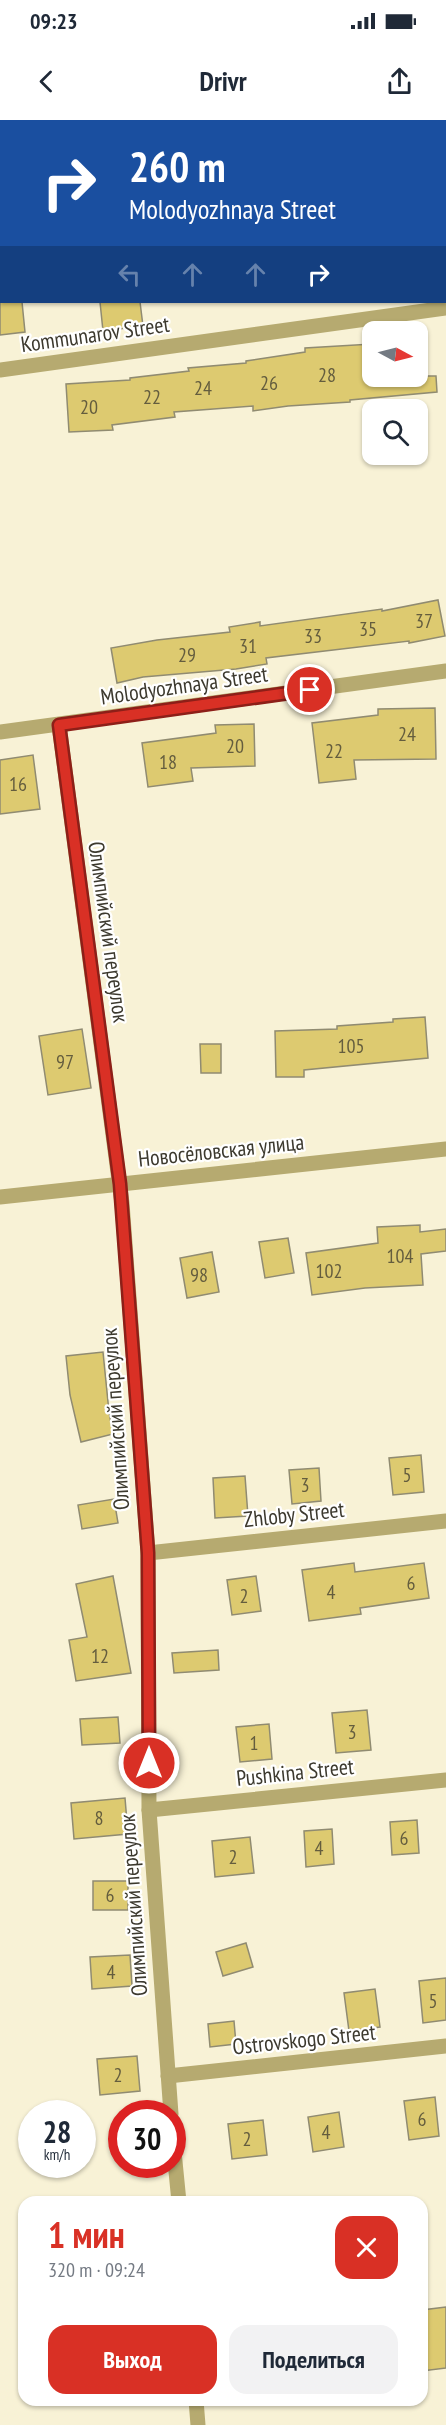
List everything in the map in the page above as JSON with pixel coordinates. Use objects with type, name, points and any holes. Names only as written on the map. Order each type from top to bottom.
[{"type":"street","name":"Kommunarov Street","points":[[0,370],[446,308]]},
{"type":"street","name":"Molodyozhnaya Street","points":[[0,732],[446,670]]},
{"type":"street","name":"Олимпийский переулок","points":[[59,725],[120,1184],[148,1553],[149,1810],[170,2100]]},
{"type":"street","name":"Новосёловская улица","points":[[0,1197],[446,1149]]},
{"type":"street","name":"Zhloby Street","points":[[148,1553],[446,1521]]},
{"type":"street","name":"Pushkina Street","points":[[149,1810],[446,1780]]},
{"type":"street","name":"Ostrovskogo Street","points":[[168,2076],[446,2046]]},
{"type":"street","points":[[177,2178],[178,2196]]},
{"type":"street","points":[[196,2406],[198,2425]]},
{"type":"building","points":[[0,303],[22,303],[25,332],[0,335]]},
{"type":"building","points":[[100,303],[140,303],[143,326],[103,331]]},
{"type":"building","points":[[362,345],[362,387],[428,387],[428,376],[436,376],[437,392],[253,411],[253,406],[174,412],[175,417],[112,425],[113,430],[69,432],[66,384],[130,380],[130,378],[189,371],[188,368],[246,363],[246,361],[305,352],[305,348]]},
{"type":"building","points":[[438,600],[445,636],[409,643],[409,641],[266,658],[267,664],[143,677],[117,683],[111,648],[230,632],[229,627],[260,622],[260,626],[382,609],[382,611]]},
{"type":"building","points":[[435,708],[436,759],[354,760],[356,779],[319,783],[312,723],[378,715],[378,709]]},
{"type":"building","points":[[254,724],[255,766],[191,768],[193,781],[148,787],[142,743],[216,733],[215,725]]},
{"type":"building","points":[[33,755],[40,809],[0,814],[0,760]]},
{"type":"building","points":[[425,1017],[428,1058],[304,1070],[304,1077],[276,1077],[275,1031],[337,1029],[337,1026]]},
{"type":"building","points":[[82,1029],[91,1088],[48,1095],[39,1036]]},
{"type":"building","points":[[200,1044],[221,1044],[221,1073],[201,1073]]},
{"type":"building","points":[[420,1225],[420,1232],[446,1229],[446,1251],[421,1254],[423,1285],[365,1288],[312,1295],[306,1253],[378,1243],[377,1227]]},
{"type":"building","points":[[288,1238],[294,1273],[265,1278],[259,1242]]},
{"type":"building","points":[[212,1252],[219,1292],[187,1298],[180,1258]]},
{"type":"building","points":[[103,1352],[113,1434],[81,1442],[70,1395],[66,1356]]},
{"type":"building","points":[[421,1455],[424,1492],[393,1495],[389,1458]]},
{"type":"building","points":[[319,1468],[321,1501],[292,1504],[289,1470]]},
{"type":"building","points":[[245,1476],[248,1516],[215,1518],[213,1478]]},
{"type":"building","points":[[114,1499],[118,1523],[82,1529],[78,1505]]},
{"type":"building","points":[[354,1563],[355,1572],[424,1563],[429,1598],[360,1608],[361,1614],[309,1621],[302,1570]]},
{"type":"building","points":[[113,1576],[131,1673],[76,1681],[69,1640],[87,1637],[76,1584]]},
{"type":"building","points":[[256,1576],[261,1611],[232,1615],[227,1580]]},
{"type":"building","points":[[218,1650],[219,1670],[174,1673],[172,1653]]},
{"type":"building","points":[[367,1710],[371,1750],[336,1753],[332,1713]]},
{"type":"building","points":[[118,1717],[120,1743],[82,1745],[80,1719]]},
{"type":"building","points":[[269,1724],[272,1759],[240,1762],[236,1727]]},
{"type":"building","points":[[125,1798],[128,1834],[74,1839],[71,1803]]},
{"type":"building","points":[[417,1820],[419,1853],[392,1855],[390,1822]]},
{"type":"building","points":[[332,1829],[334,1864],[306,1867],[304,1831]]},
{"type":"building","points":[[250,1837],[254,1873],[215,1877],[212,1841]]},
{"type":"building","points":[[93,1881],[128,1881],[128,1910],[93,1910]]},
{"type":"building","points":[[246,1943],[253,1967],[223,1976],[216,1952]]},
{"type":"building","points":[[130,1955],[132,1986],[92,1989],[90,1957]]},
{"type":"building","points":[[446,1978],[446,2020],[423,2023],[419,1981]]},
{"type":"building","points":[[375,1989],[380,2027],[349,2031],[344,1993]]},
{"type":"building","points":[[234,2021],[236,2044],[210,2047],[208,2024]]},
{"type":"building","points":[[137,2056],[140,2091],[100,2095],[97,2059]]},
{"type":"building","points":[[435,2097],[439,2136],[409,2140],[404,2101]]},
{"type":"building","points":[[339,2112],[344,2147],[313,2152],[308,2117]]},
{"type":"building","points":[[263,2120],[267,2155],[232,2159],[228,2124]]},
{"type":"building","points":[[446,2307],[446,2368],[428,2370],[428,2309]]},
{"type":"route","points":[[149,1763],[148,1553],[120,1184],[59,725],[310,690]]}]
